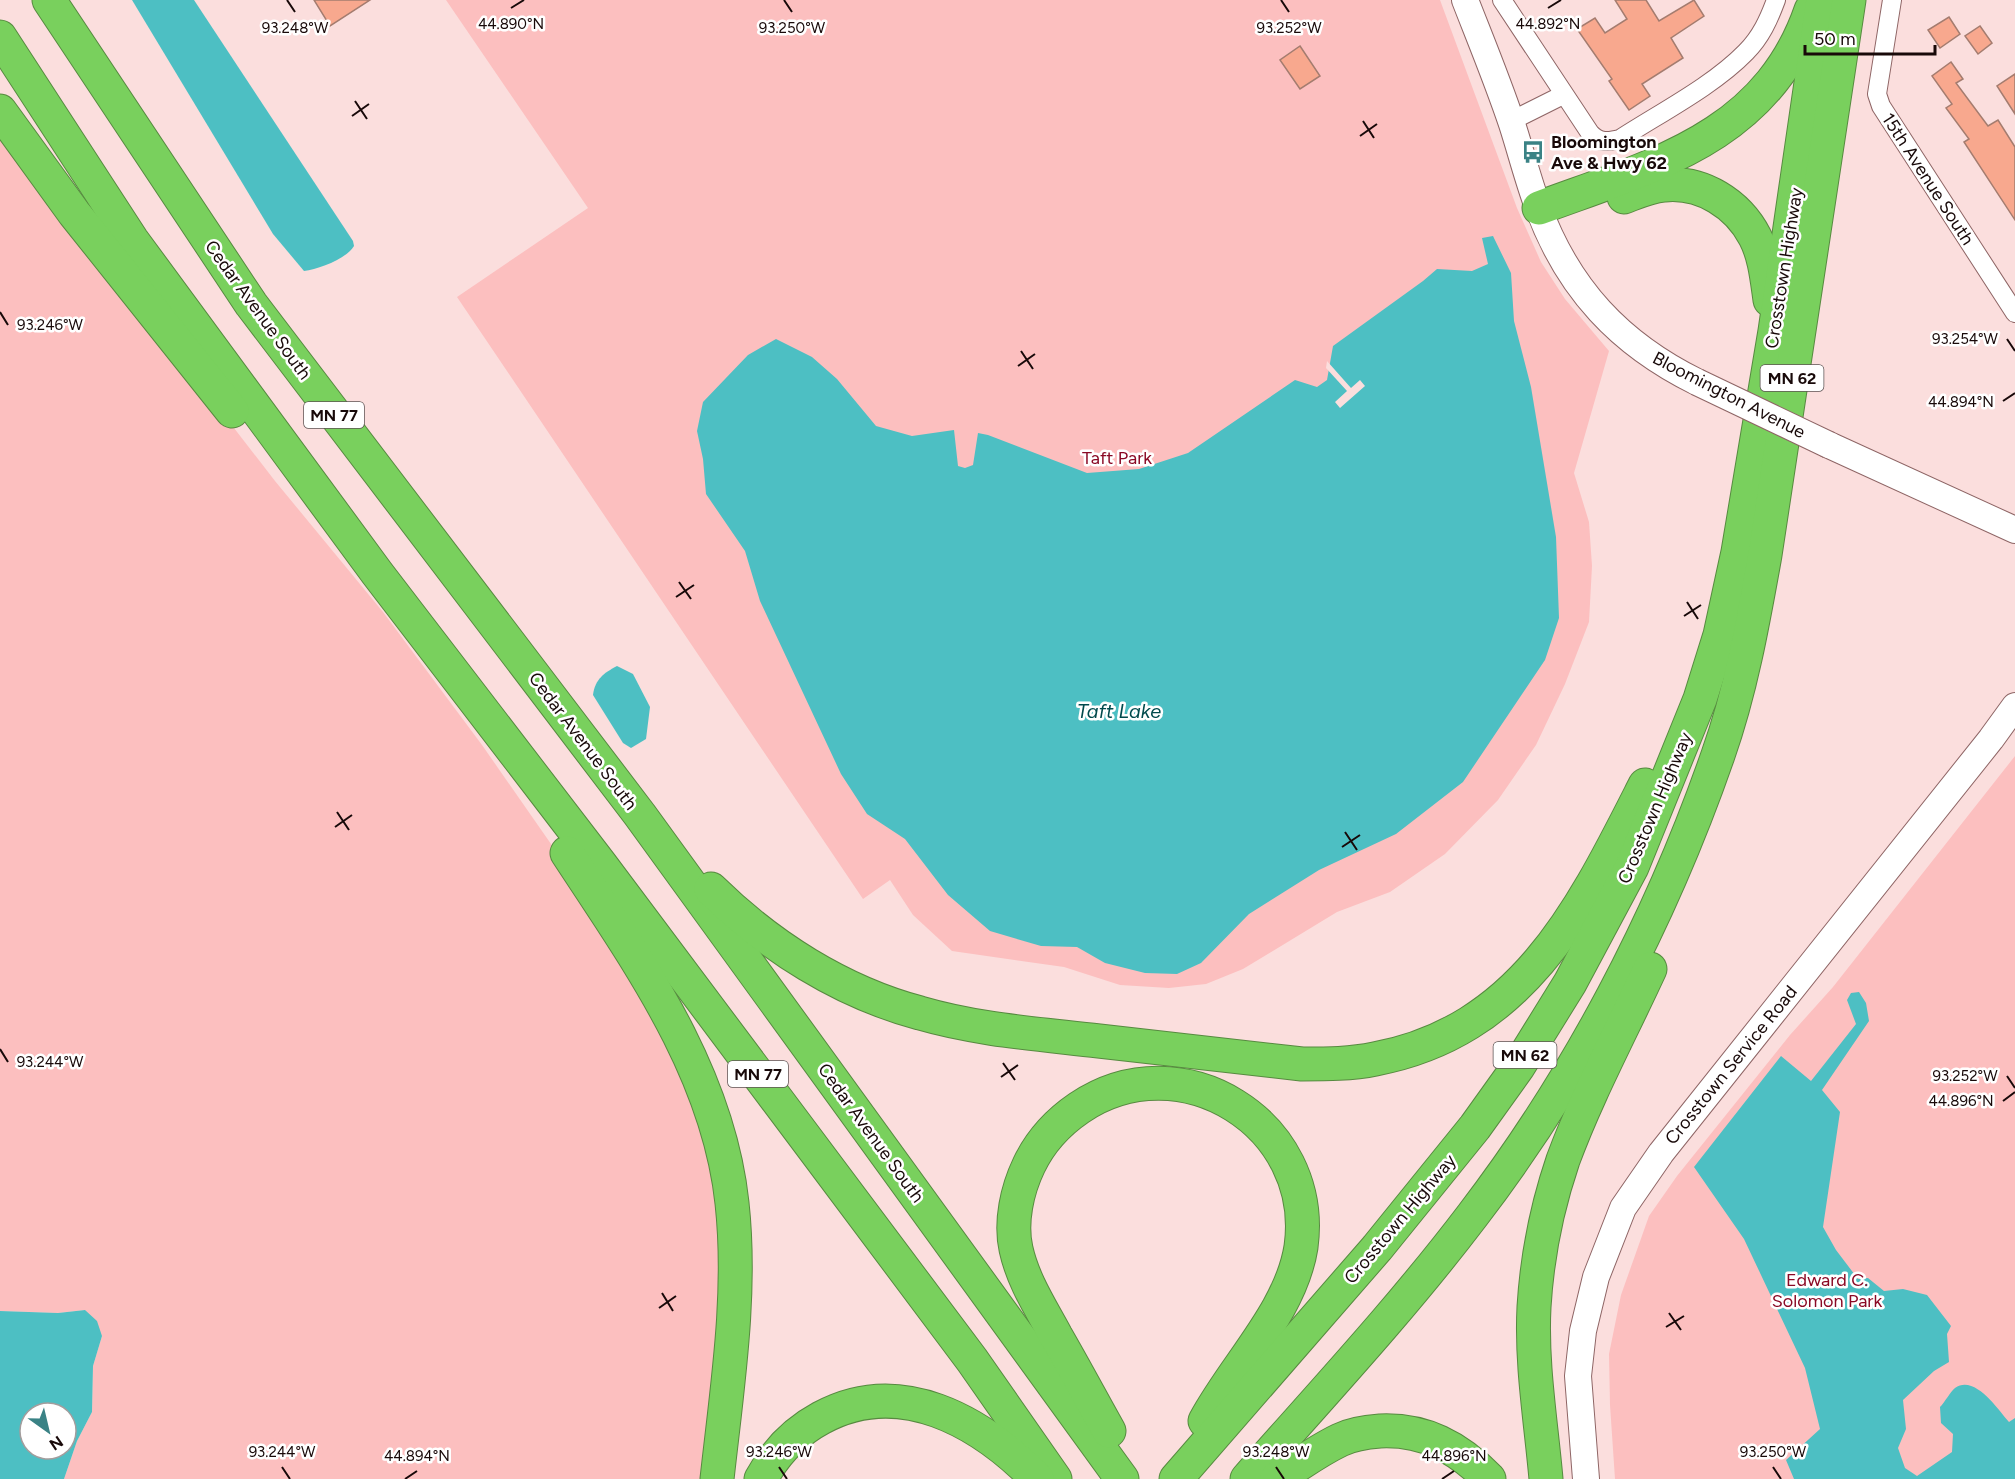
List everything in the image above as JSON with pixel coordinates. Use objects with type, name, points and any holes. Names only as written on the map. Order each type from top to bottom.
[{"type":"highway","name":"Cedar Avenue South","points":[[49,0],[250,304],[640,815],[1122,1479]]},
{"type":"highway","points":[[1543,217],[1683,153],[1729,124],[1750,106],[1786,62],[1804,31],[1815,0]]},
{"type":"highway","name":"Crosstown Highway","points":[[1175,1479],[1436,1177],[1518,1067],[1570,983],[1632,867],[1700,699],[1720,635],[1738,552],[1775,331],[1823,0]]},
{"type":"highway","name":"Crosstown Highway","points":[[1247,1479],[1402,1304],[1472,1216],[1546,1112],[1581,1055],[1641,938],[1689,830],[1719,753],[1752,627],[1765,555],[1849,0]]},
{"type":"highway","name":"MN 77","points":[[0,37],[132,240],[378,573],[601,865],[972,1360],[1055,1479]]},
{"type":"highway","points":[[0,111],[74,213],[290,484],[378,573]]},
{"type":"highway","points":[[1543,217],[1662,185],[1676,184],[1714,195],[1730,206],[1745,221],[1756,238],[1763,258],[1775,331]]},
{"type":"highway","points":[[640,815],[713,892],[759,932],[843,984],[918,1013],[964,1024],[1050,1036],[1302,1064],[1341,1064],[1375,1059],[1412,1050],[1450,1034],[1484,1013],[1512,991],[1555,944],[1607,860],[1646,784],[1694,673],[1738,552]]},
{"type":"highway","points":[[454,673],[510,766],[655,992],[692,1060],[705,1092],[725,1163],[732,1202],[734,1242],[733,1319],[717,1479]]},
{"type":"highway","points":[[1546,1479],[1535,1353],[1534,1308],[1539,1254],[1548,1209],[1563,1160],[1583,1113],[1681,900],[1694,862],[1719,753]]},
{"type":"highway","points":[[1130,1479],[1122,1453],[1026,1280],[1016,1248],[1016,1204],[1023,1177],[1035,1153],[1050,1132],[1094,1098],[1119,1088],[1149,1083],[1179,1084],[1203,1089],[1223,1098],[1248,1114],[1280,1149],[1291,1170],[1298,1193],[1302,1223],[1300,1248],[1293,1277],[1278,1309],[1211,1411],[1175,1479]]},
{"type":"highway","points":[[761,1479],[768,1466],[787,1443],[808,1425],[832,1412],[857,1404],[881,1401],[909,1402],[954,1417],[1002,1448],[1037,1479]]},
{"type":"highway","points":[[1277,1479],[1312,1454],[1342,1439],[1365,1432],[1395,1430],[1415,1432],[1437,1439],[1457,1451],[1489,1479]]},
{"type":"street","name":"Bloomington Avenue","points":[[1466,0],[1511,121],[1543,217],[1574,280],[1615,327],[1638,347],[1669,368],[1829,445],[2015,530]]},
{"type":"street","points":[[1502,0],[1563,95],[1596,140],[1609,142],[1620,139],[1710,81],[1747,51],[1765,27],[1776,0]]},
{"type":"street","name":"15th Avenue South","points":[[1892,0],[1878,94],[1881,106],[2015,313]]},
{"type":"street","points":[[1511,121],[1563,95]]},
{"type":"street","name":"Crosstown Service Road","points":[[1586,1479],[1578,1376],[1583,1331],[1596,1277],[1623,1208],[1661,1153],[2015,706]]},
{"type":"green space","name":"Taft Park","points":[[446,0],[1440,0],[1517,208],[1541,262],[1565,299],[1609,351],[1574,473],[1589,522],[1592,566],[1589,622],[1565,684],[1536,745],[1498,800],[1445,854],[1390,892],[1337,912],[1243,969],[1206,984],[1169,988],[1120,985],[1064,967],[952,951],[913,915],[890,880],[863,899],[457,297],[588,208]]},
{"type":"green space","points":[[0,125],[275,481],[383,612],[482,745],[581,887],[691,1077],[728,1230],[711,1479],[64,1479],[70,1461],[78,1461],[78,1439],[92,1412],[93,1366],[102,1336],[85,1310],[58,1313],[0,1311]]},
{"type":"green space","name":"Edward C. Solomon Park","points":[[2015,756],[2015,1479],[1615,1479],[1609,1354],[1621,1295],[1649,1216],[1677,1176],[1790,1035],[1833,987]]},
{"type":"water","points":[[132,0],[194,0],[353,241],[354,246],[350,251],[332,263],[304,271],[273,234]]},
{"type":"water","name":"Taft Lake","points":[[1493,236],[1511,273],[1514,321],[1531,387],[1556,537],[1559,618],[1545,660],[1463,782],[1396,834],[1319,870],[1249,914],[1201,963],[1177,974],[1145,973],[1105,963],[1077,947],[1041,946],[990,931],[948,895],[905,839],[867,814],[841,774],[760,601],[745,551],[706,494],[703,459],[697,431],[703,402],[748,355],[776,339],[812,357],[837,379],[876,426],[912,436],[954,430],[958,466],[965,468],[973,465],[978,433],[1087,473],[1139,469],[1188,453],[1295,380],[1317,387],[1327,380],[1333,346],[1437,269],[1472,271],[1488,264],[1482,238]]},
{"type":"water","points":[[617,666],[633,674],[650,707],[646,739],[631,748],[623,743],[593,695],[601,677]]},
{"type":"water","points":[[1859,992],[1866,1003],[1869,1021],[1822,1090],[1840,1112],[1823,1227],[1836,1250],[1858,1279],[1868,1278],[1884,1291],[1903,1289],[1927,1295],[1951,1326],[1947,1334],[1949,1362],[1934,1371],[1903,1400],[1906,1429],[1898,1448],[1905,1468],[1917,1476],[1952,1452],[1953,1434],[1941,1423],[1940,1407],[1955,1388],[1963,1385],[1978,1389],[2009,1422],[2015,1418],[2015,1479],[1794,1479],[1786,1460],[1820,1429],[1805,1368],[1744,1239],[1694,1167],[1781,1056],[1811,1081],[1856,1024],[1847,1000],[1851,993]]},
{"type":"water","points":[[85,1310],[97,1321],[102,1336],[93,1366],[92,1412],[78,1439],[78,1401],[18,1401],[18,1461],[70,1461],[64,1479],[0,1479],[0,1311],[58,1313]]},
{"type":"pier","points":[[1327,361],[1351,388],[1360,380],[1365,386],[1340,408],[1335,402],[1347,391],[1326,368]]},
{"type":"building","points":[[314,0],[370,0],[330,26]]},
{"type":"building","points":[[1615,0],[1646,0],[1659,21],[1694,0],[1704,16],[1671,38],[1683,58],[1642,84],[1650,96],[1629,110],[1609,81],[1612,79],[1577,29],[1595,18],[1605,33],[1627,19]]},
{"type":"building","points":[[1949,17],[1960,34],[1940,48],[1928,30]]},
{"type":"building","points":[[1980,26],[1992,43],[1978,54],[1965,36]]},
{"type":"building","points":[[1300,46],[1320,76],[1300,89],[1280,60]]},
{"type":"building","points":[[1951,62],[1963,79],[1956,83],[1988,126],[1998,120],[2015,147],[2015,220],[1964,142],[1969,139],[1946,108],[1952,104],[1932,76]]},
{"type":"building","points":[[2015,74],[2015,114],[1997,86]]},
{"type":"place","name":"Bloomington Ave & Hwy 62","points":[[1533,152]]}]
